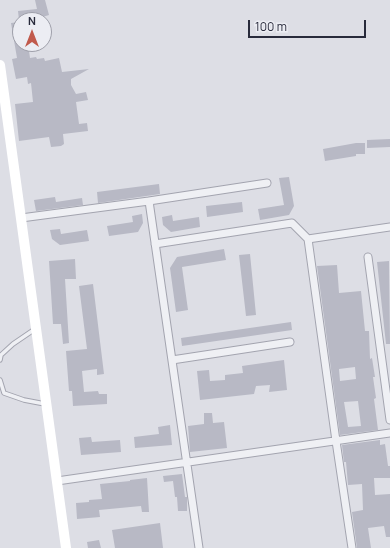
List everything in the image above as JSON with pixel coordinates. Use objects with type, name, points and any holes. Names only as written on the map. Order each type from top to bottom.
[{"type":"main road","points":[[0,65],[66,548]]},
{"type":"street","points":[[21,218],[267,183]]},
{"type":"street","points":[[149,201],[199,548]]},
{"type":"street","points":[[155,244],[292,223],[308,239],[352,548]]},
{"type":"street","points":[[308,239],[390,227]]},
{"type":"street","points":[[368,257],[390,420]]},
{"type":"street","points":[[172,360],[290,342]]},
{"type":"street","points":[[57,481],[390,433]]},
{"type":"lane","points":[[0,360],[1,355],[13,344],[36,328]]},
{"type":"lane","points":[[0,380],[4,393],[24,400],[46,405]]},
{"type":"building","points":[[35,0],[45,0],[48,12],[18,12],[18,11],[37,9]]},
{"type":"building","points":[[16,52],[29,52],[30,58],[44,58],[45,61],[59,58],[62,72],[89,69],[71,79],[71,85],[76,94],[86,92],[88,100],[76,102],[79,124],[87,123],[88,131],[63,134],[64,144],[61,146],[51,147],[49,137],[19,141],[15,104],[33,102],[31,83],[28,84],[27,77],[16,79],[12,59],[17,58]]},
{"type":"building","points":[[390,139],[390,147],[367,148],[367,140]]},
{"type":"building","points":[[356,143],[365,143],[365,154],[356,154],[356,156],[325,161],[323,149]]},
{"type":"building","points":[[289,177],[294,206],[289,215],[260,220],[258,209],[284,205],[279,178]]},
{"type":"building","points":[[159,184],[160,194],[98,203],[97,192]]},
{"type":"building","points":[[55,197],[56,202],[82,198],[83,205],[36,211],[34,200]]},
{"type":"building","points":[[242,202],[243,212],[207,217],[206,206]]},
{"type":"building","points":[[142,214],[143,223],[138,232],[109,236],[107,226],[133,222],[132,216]]},
{"type":"building","points":[[172,215],[173,221],[199,217],[200,227],[171,232],[163,225],[162,217]]},
{"type":"building","points":[[60,229],[61,234],[87,230],[89,241],[60,245],[52,239],[50,230]]},
{"type":"building","points":[[224,249],[226,260],[182,267],[188,310],[176,312],[170,268],[177,257]]},
{"type":"building","points":[[250,254],[256,315],[246,316],[239,255]]},
{"type":"building","points":[[75,259],[76,279],[65,279],[69,343],[63,344],[61,324],[53,324],[49,261]]},
{"type":"building","points":[[389,261],[390,344],[386,344],[377,262]]},
{"type":"building","points":[[337,265],[339,293],[361,291],[365,331],[369,331],[370,359],[372,358],[375,377],[373,377],[376,398],[374,399],[378,430],[340,435],[317,266]],"holes":[[[355,367],[356,379],[340,381],[339,369]],[[358,401],[361,426],[348,427],[344,402]]]},
{"type":"building","points":[[93,284],[104,374],[97,375],[97,369],[82,371],[84,392],[98,391],[99,394],[107,394],[107,404],[73,406],[72,391],[69,391],[66,351],[87,349],[79,286]]},
{"type":"building","points":[[291,322],[292,330],[182,346],[181,338]]},
{"type":"building","points":[[284,360],[287,390],[269,392],[270,385],[256,386],[254,394],[200,400],[197,371],[209,370],[210,381],[225,380],[225,375],[243,373],[242,366]]},
{"type":"building","points":[[204,413],[212,413],[213,423],[224,422],[227,448],[190,452],[188,426],[204,424]]},
{"type":"building","points":[[170,425],[172,445],[135,448],[134,437],[159,434],[158,427]]},
{"type":"building","points":[[91,437],[92,442],[120,440],[121,452],[81,455],[79,438]]},
{"type":"building","points":[[380,440],[380,445],[385,444],[388,466],[390,466],[390,478],[374,478],[375,495],[390,494],[390,537],[386,537],[384,526],[368,528],[371,548],[357,548],[352,512],[363,510],[362,484],[348,485],[346,462],[344,462],[342,445]]},
{"type":"building","points":[[182,474],[185,497],[187,497],[187,511],[178,511],[177,497],[175,497],[173,481],[164,482],[163,476]]},
{"type":"building","points":[[147,478],[149,512],[142,512],[141,506],[99,510],[100,517],[77,519],[76,503],[102,499],[100,484]]},
{"type":"building","points":[[160,523],[163,548],[115,548],[112,530]]},
{"type":"building","points":[[99,540],[101,548],[88,548],[87,542]]}]
